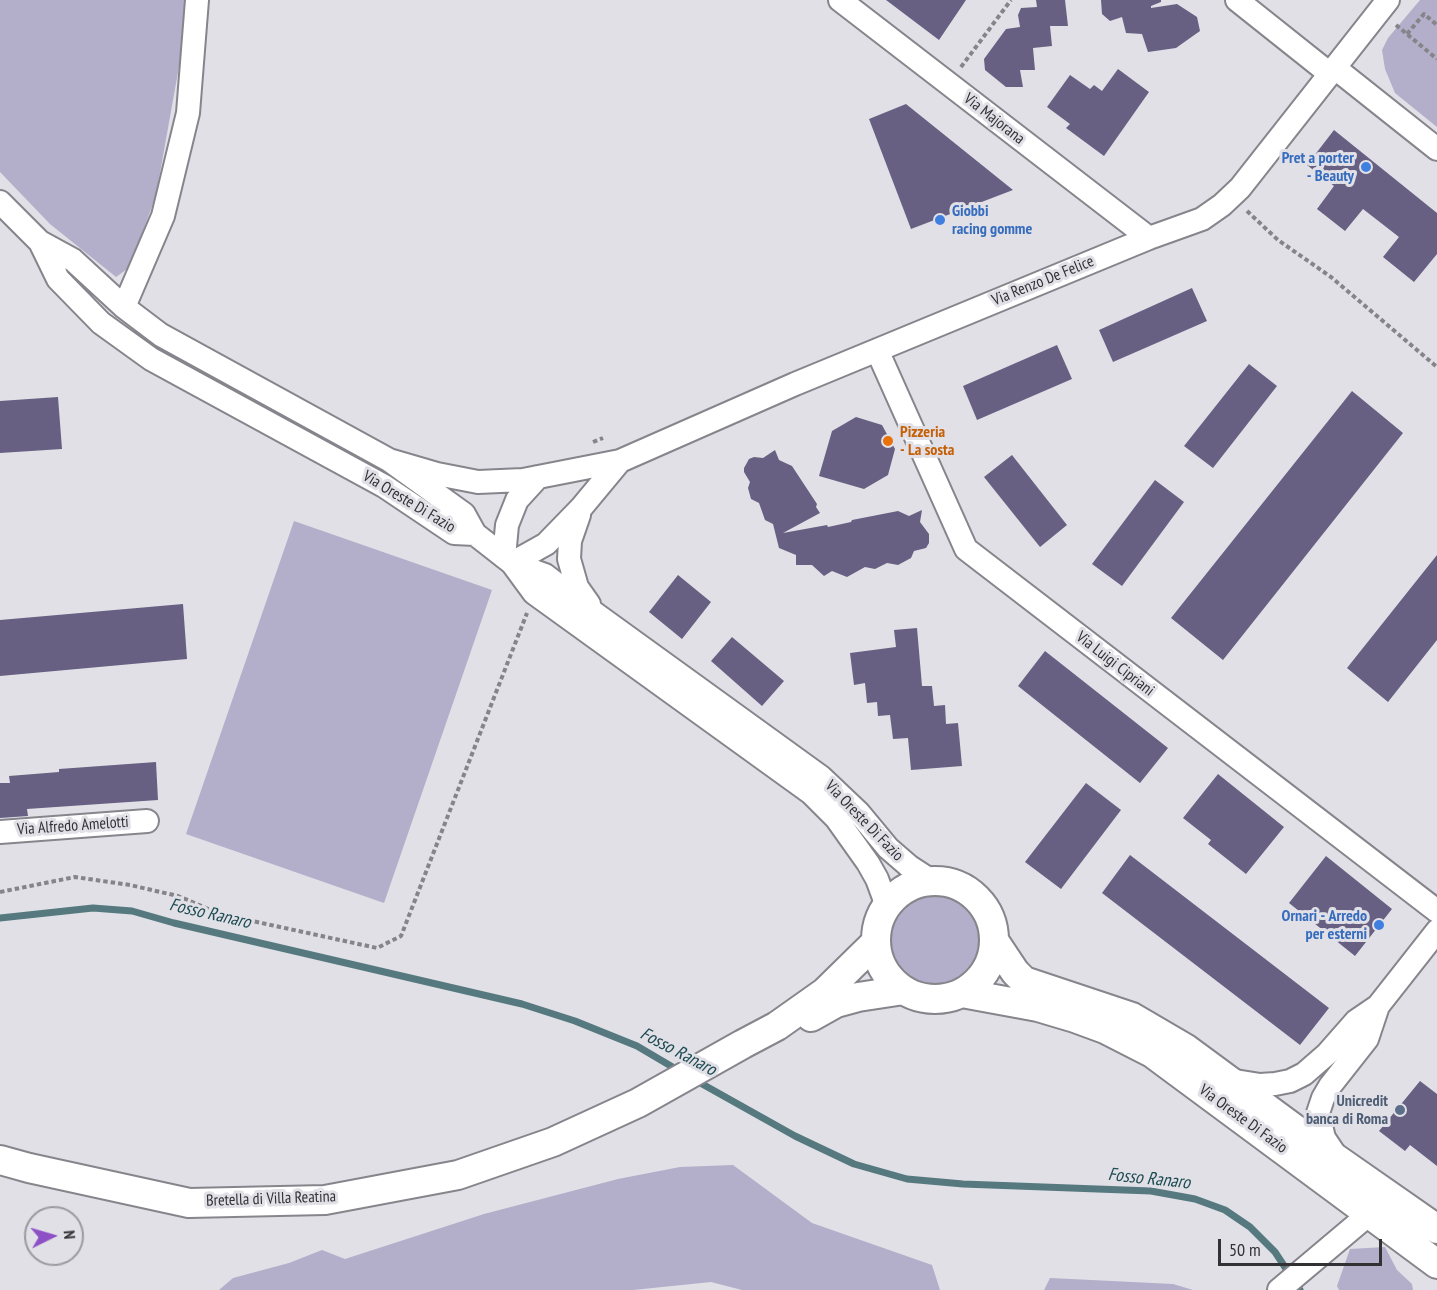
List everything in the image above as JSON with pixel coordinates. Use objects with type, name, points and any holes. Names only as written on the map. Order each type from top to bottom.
[{"type":"main road","points":[[930,880],[951,882],[966,888],[988,911],[993,926],[995,942],[992,958],[985,972],[975,984],[962,993],[947,998],[918,997],[904,990],[887,975],[878,954],[876,942],[877,926],[892,898],[905,888],[930,880]]},
{"type":"main road","points":[[777,1026],[825,992],[876,942]]},
{"type":"main road","name":"Via Oreste Di Fazio","points":[[995,942],[1015,972],[1024,981],[1132,1017],[1185,1048],[1340,1162],[1437,1229]]},
{"type":"main road","points":[[777,1026],[810,1017],[836,1003],[904,990]]},
{"type":"main road","name":"Via Oreste Di Fazio","points":[[962,993],[1038,1007],[1075,1018],[1105,1029],[1152,1053],[1300,1161],[1435,1264]]},
{"type":"main road","name":"Bretella di Villa Reatina","points":[[0,1160],[189,1203],[325,1200],[458,1175],[553,1142],[638,1102],[777,1026]]},
{"type":"street","points":[[124,307],[163,216],[188,113],[197,0]]},
{"type":"street","name":"Via Majorana","points":[[840,0],[1149,238]]},
{"type":"street","points":[[1237,0],[1437,149]]},
{"type":"street","name":"Via Renzo De Felice","points":[[620,461],[795,384],[1149,238],[1202,219],[1240,188],[1388,0]]},
{"type":"street","name":"Via Oreste Di Fazio","points":[[0,202],[40,242],[73,260],[124,307],[161,335],[389,460],[464,514],[475,534]]},
{"type":"street","name":"Via Oreste Di Fazio","points":[[40,242],[58,279],[101,323],[151,358],[384,486],[454,532],[475,534]]},
{"type":"street","name":"Via Luigi Cipriani","points":[[877,350],[966,549],[1437,911]]},
{"type":"street","points":[[389,460],[436,474],[477,482],[523,480],[620,461]]},
{"type":"street","points":[[508,560],[546,544],[620,461]]},
{"type":"street","points":[[508,560],[507,525],[510,516],[517,500],[538,477]]},
{"type":"street","points":[[580,508],[570,541],[569,559],[577,587],[597,615]]},
{"type":"street","points":[[475,534],[508,560]]},
{"type":"street","name":"Via Oreste Di Fazio","points":[[508,560],[534,593],[811,793],[836,818],[868,863],[887,906]]},
{"type":"street","name":"Via Oreste Di Fazio","points":[[508,560],[545,575],[821,777],[860,813],[888,848],[930,880]]},
{"type":"street","name":"Via Alfredo Amelotti","points":[[0,832],[147,821]]},
{"type":"street","points":[[1229,1080],[1260,1085],[1275,1084],[1304,1074],[1327,1054],[1356,1021],[1378,1006],[1437,931]]},
{"type":"street","points":[[1340,1162],[1324,1138],[1318,1113],[1330,1086],[1367,1039],[1378,1006]]},
{"type":"street","points":[[1279,1290],[1368,1215]]},
{"type":"path","points":[[949,84],[1011,0]]},
{"type":"path","points":[[1437,25],[1424,14],[1407,34],[1437,59]]},
{"type":"path","points":[[1231,197],[1278,240],[1331,277],[1437,367]]},
{"type":"path","points":[[0,892],[75,877],[130,885],[178,896],[220,914],[377,948],[401,936],[534,593]]},
{"type":"shaded area","points":[[0,0],[185,0],[180,61],[156,195],[130,267],[116,277],[50,224],[0,172]]},
{"type":"shaded area","points":[[1420,0],[1437,0],[1437,127],[1395,93],[1385,69],[1382,50],[1388,38]]},
{"type":"shaded area","points":[[294,521],[492,590],[384,903],[186,834]]},
{"type":"shaded area","points":[[935,893],[953,897],[967,907],[977,921],[981,939],[977,957],[967,971],[953,981],[935,985],[917,981],[903,971],[893,957],[889,939],[893,921],[903,907],[917,897]]},
{"type":"shaded area","points":[[733,1165],[812,1223],[932,1265],[940,1290],[742,1290],[711,1282],[633,1290],[219,1290],[233,1278],[289,1263],[322,1250],[345,1259],[484,1214],[618,1179],[680,1167]]},
{"type":"shaded area","points":[[1385,1247],[1397,1270],[1412,1284],[1413,1290],[1339,1290],[1337,1286],[1350,1249]]},
{"type":"shaded area","points":[[1050,1278],[1173,1284],[1193,1290],[1044,1290]]},
{"type":"building","points":[[886,0],[966,0],[939,40]]},
{"type":"building","points":[[1036,0],[1065,0],[1068,26],[1050,26],[1052,46],[1033,48],[1035,70],[1020,70],[1023,87],[1006,87],[985,70],[984,59],[1006,29],[1020,27],[1018,15],[1021,8],[1037,7]]},
{"type":"building","points":[[1101,0],[1161,0],[1151,8],[1177,4],[1197,17],[1200,31],[1176,48],[1148,52],[1142,34],[1126,33],[1122,17],[1110,21],[1102,14]]},
{"type":"building","points":[[1118,69],[1149,92],[1104,156],[1066,128],[1070,124],[1047,107],[1070,75],[1090,89],[1094,85],[1102,91]]},
{"type":"building","points":[[906,104],[1013,190],[911,229],[869,119]]},
{"type":"building","points":[[1334,130],[1437,213],[1437,254],[1414,282],[1383,257],[1399,237],[1363,209],[1345,231],[1317,209],[1334,186],[1307,165]]},
{"type":"building","points":[[1192,288],[1207,321],[1113,362],[1099,330]]},
{"type":"building","points":[[1057,345],[1072,379],[977,420],[963,386]]},
{"type":"building","points":[[1249,364],[1277,386],[1213,468],[1184,446]]},
{"type":"building","points":[[1352,391],[1403,433],[1223,660],[1171,618]]},
{"type":"building","points":[[58,397],[62,449],[0,453],[0,401]]},
{"type":"building","points":[[856,417],[882,425],[895,449],[888,475],[864,489],[819,476],[832,431]]},
{"type":"building","points":[[775,450],[779,460],[792,466],[817,504],[816,507],[820,513],[783,533],[827,525],[828,527],[898,511],[909,516],[922,510],[920,522],[929,534],[929,543],[926,548],[914,551],[911,558],[898,565],[887,563],[875,569],[865,567],[847,577],[832,571],[824,576],[812,565],[796,565],[796,555],[779,548],[773,524],[765,520],[759,503],[751,499],[748,488],[750,482],[744,472],[749,459],[763,458]]},
{"type":"building","points":[[1012,455],[1067,525],[1040,547],[984,477]]},
{"type":"building","points":[[1155,480],[1184,502],[1122,586],[1092,564]]},
{"type":"building","points":[[1437,555],[1437,640],[1388,702],[1347,668]]},
{"type":"building","points":[[678,575],[711,602],[682,639],[649,612]]},
{"type":"building","points":[[183,604],[187,659],[0,676],[0,620]]},
{"type":"building","points":[[917,628],[922,686],[932,686],[934,706],[945,705],[946,724],[958,723],[962,766],[911,770],[908,738],[893,739],[890,715],[878,716],[877,702],[867,703],[865,683],[854,685],[850,653],[896,647],[894,630]]},
{"type":"building","points":[[732,637],[784,681],[762,706],[711,661]]},
{"type":"building","points":[[1045,651],[1168,748],[1140,783],[1018,686]]},
{"type":"building","points":[[156,762],[158,800],[27,809],[28,816],[0,818],[0,783],[10,783],[9,776],[59,772],[59,769]]},
{"type":"building","points":[[1218,774],[1284,827],[1246,874],[1208,844],[1211,840],[1183,818]]},
{"type":"building","points":[[1086,783],[1121,810],[1061,889],[1025,862]]},
{"type":"building","points":[[1130,855],[1329,1008],[1300,1045],[1102,893]]},
{"type":"building","points":[[1326,856],[1392,909],[1355,956],[1289,903]]},
{"type":"building","points":[[1420,1081],[1437,1094],[1437,1166],[1410,1145],[1405,1151],[1379,1131]]},
{"type":"waterway","name":"Fosso Ranaro","points":[[0,918],[93,908],[132,911],[174,923],[522,1004],[575,1021],[637,1046],[681,1072]]},
{"type":"waterway","name":"Fosso Ranaro","points":[[695,1080],[795,1136],[854,1164],[907,1179],[963,1184],[1151,1191],[1195,1199],[1225,1210],[1250,1227],[1275,1252],[1300,1290]]},
{"type":"place","name":"Pret a porter - Beauty","points":[[1366,167]]},
{"type":"place","name":"Giobbi racing gomme","points":[[940,220]]},
{"type":"place","name":"Pizzeria - La sosta","points":[[888,441]]},
{"type":"place","name":"Ornari - Arredo per esterni","points":[[1379,925]]},
{"type":"place","name":"Unicredit banca di Roma","points":[[1400,1110]]}]
